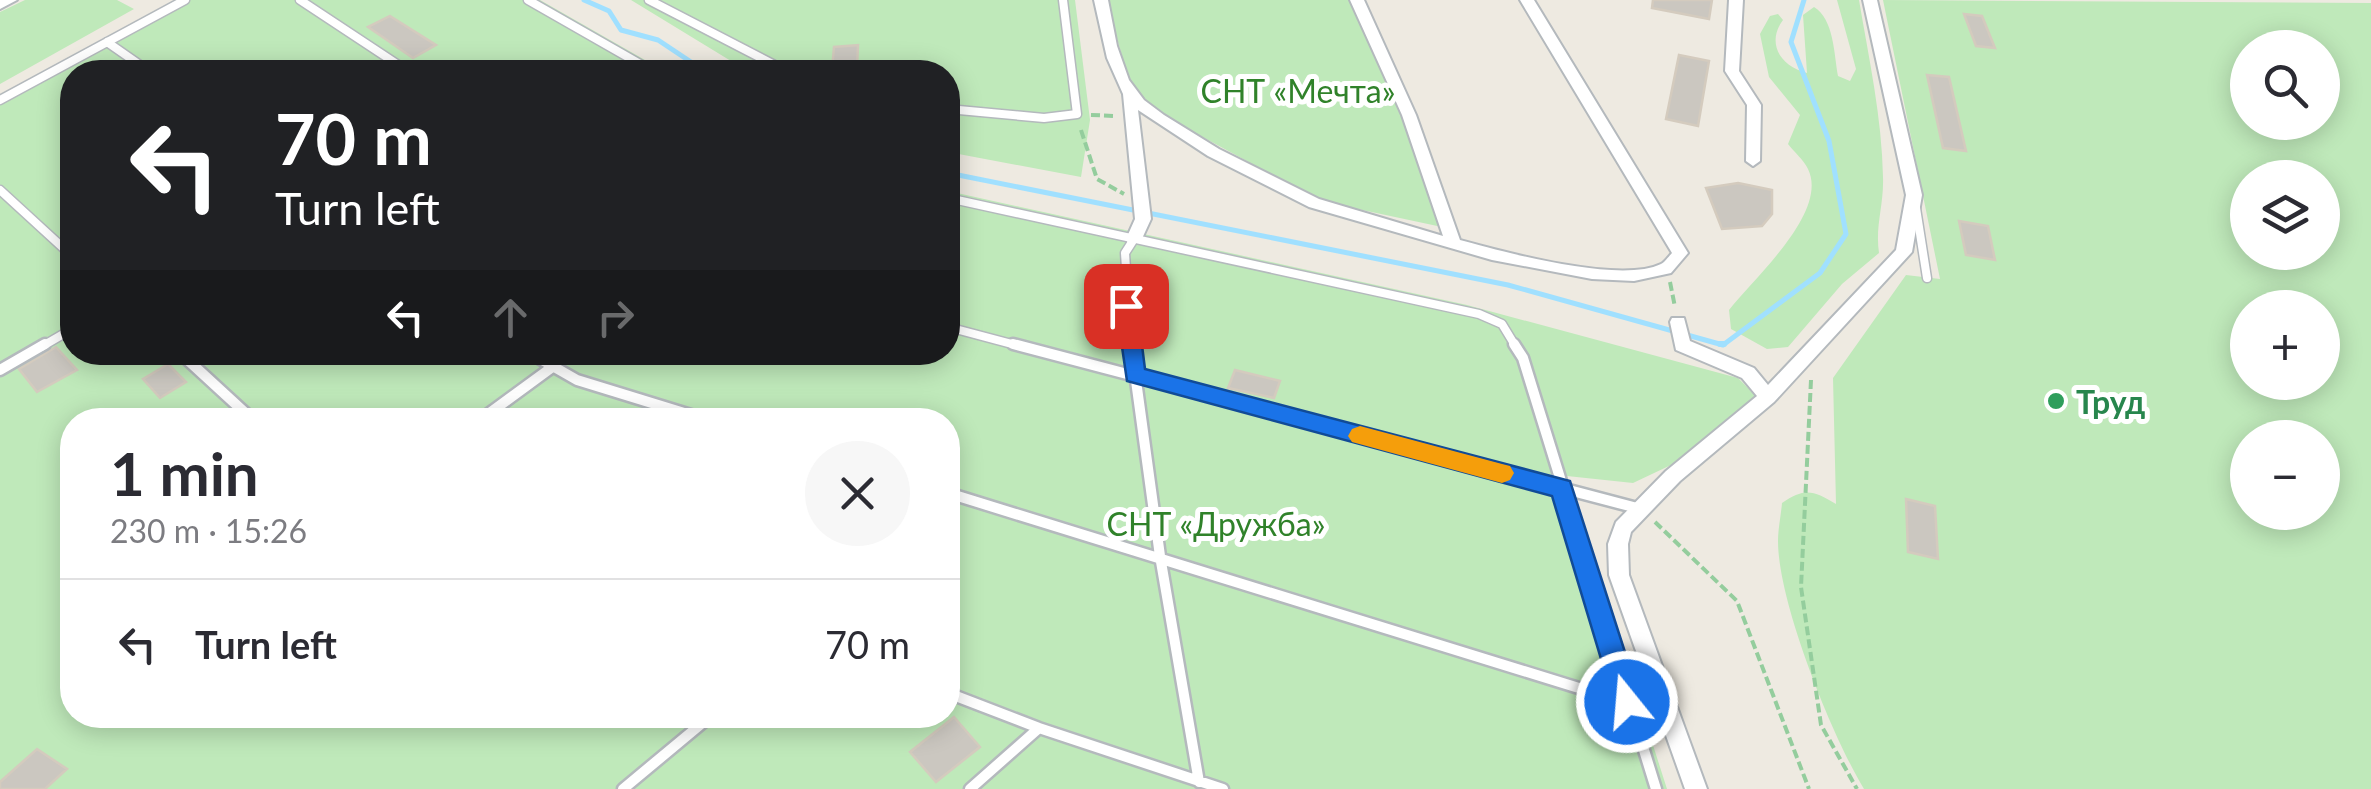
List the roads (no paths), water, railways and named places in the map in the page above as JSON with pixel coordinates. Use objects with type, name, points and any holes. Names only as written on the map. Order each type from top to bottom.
[{"type":"street","points":[[0,5],[10,0]]},
{"type":"street","points":[[1100,0],[1116,68],[1129,95],[1143,219],[1134,240]]},
{"type":"street","points":[[1357,0],[1409,115],[1453,244]]},
{"type":"street","points":[[1129,95],[1174,126],[1314,203],[1453,244],[1572,273],[1645,273],[1667,268],[1680,253],[1528,0]]},
{"type":"street","points":[[1736,0],[1732,71],[1754,105],[1753,161]]},
{"type":"street","points":[[1696,789],[1619,575],[1618,544],[1623,528],[1640,509],[1673,476],[1768,397],[1904,252],[1914,195],[1870,0]]},
{"type":"street","points":[[1678,322],[1682,343],[1748,373],[1768,397]]},
{"type":"lane","points":[[74,60],[185,0]]},
{"type":"lane","points":[[300,0],[391,60]]},
{"type":"lane","points":[[528,0],[633,60]]},
{"type":"lane","points":[[649,0],[765,60]]},
{"type":"lane","points":[[960,110],[1044,118],[1077,114],[1064,0]]},
{"type":"lane","points":[[107,42],[133,60]]},
{"type":"lane","points":[[0,100],[60,67]]},
{"type":"lane","points":[[0,190],[60,245]]},
{"type":"lane","points":[[1914,195],[1928,278]]},
{"type":"lane","points":[[960,201],[1479,314],[1502,324],[1523,358],[1656,789]]},
{"type":"lane","points":[[1134,240],[1126,253],[1134,374],[1199,782]]},
{"type":"lane","points":[[960,330],[1640,509]]},
{"type":"lane","points":[[0,370],[60,336]]},
{"type":"lane","points":[[193,365],[241,408]]},
{"type":"lane","points":[[547,365],[577,380],[667,408]]},
{"type":"lane","points":[[496,408],[551,368]]},
{"type":"lane","points":[[960,498],[1160,556],[1669,716]]},
{"type":"lane","points":[[960,698],[1223,789]]},
{"type":"lane","points":[[623,789],[696,728]]},
{"type":"lane","points":[[970,789],[1039,728]]},
{"type":"waterway","points":[[584,0],[609,11],[621,30],[658,40],[688,60]]},
{"type":"waterway","points":[[960,175],[1508,285],[1723,345],[1820,273],[1846,234],[1829,141],[1791,42],[1804,0]]},
{"type":"place","name":"Труд","points":[[2056,401]]},
{"type":"park label","name":"СНТ «Мечта»","points":[[1298,90]]},
{"type":"park label","name":"СНТ «Дружба»","points":[[1216,523]]}]
